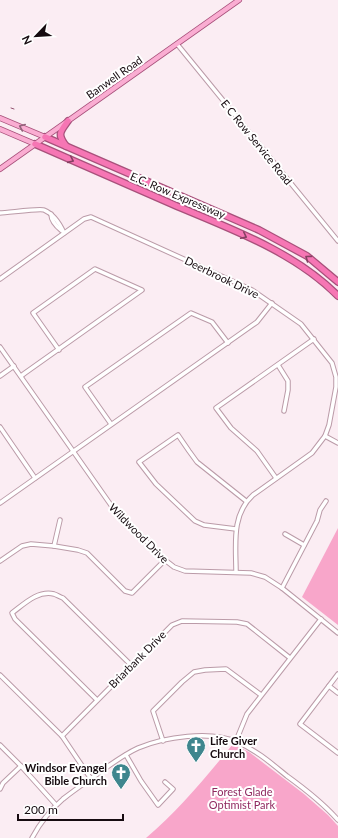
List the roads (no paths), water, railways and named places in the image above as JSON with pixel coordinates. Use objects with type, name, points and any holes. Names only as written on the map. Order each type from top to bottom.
[{"type":"highway","points":[[66,146],[60,135],[61,130],[68,121]]},
{"type":"highway","name":"E.C. Row Expressway","points":[[45,137],[259,230],[306,256],[338,282]]},
{"type":"highway","name":"E.C. Row Expressway","points":[[35,144],[227,227],[281,253],[309,272],[338,296]]},
{"type":"main road","name":"Banwell Road","points":[[0,169],[239,0]]},
{"type":"main road","name":"E.C. Row Expressway","points":[[0,118],[45,137]]},
{"type":"main road","name":"E.C. Row Expressway","points":[[0,129],[35,144]]},
{"type":"street","name":"E C Row Service Road","points":[[177,44],[338,241]]},
{"type":"street","points":[[0,213],[43,209],[51,214],[51,218],[57,227],[64,233],[0,279]]},
{"type":"street","name":"Deerbrook Drive","points":[[64,233],[91,216],[252,290],[272,302],[301,324],[332,363],[337,387],[329,425],[325,436],[312,453],[246,501],[240,513],[236,529],[236,572]]},
{"type":"street","points":[[21,376],[59,350],[142,290],[95,269],[33,313],[59,350]]},
{"type":"street","points":[[0,503],[257,322],[272,302]]},
{"type":"street","points":[[112,424],[85,387],[190,313],[212,322],[228,343]]},
{"type":"street","points":[[276,478],[257,451],[231,428],[216,408],[314,339]]},
{"type":"street","name":"Wildwood Drive","points":[[0,347],[113,508],[165,560],[174,567],[185,571],[251,572],[265,577],[282,588],[338,633]]},
{"type":"street","points":[[278,365],[288,381],[288,390],[284,410]]},
{"type":"street","points":[[0,376],[14,366]]},
{"type":"street","points":[[0,427],[35,478]]},
{"type":"street","points":[[236,529],[204,525],[194,521],[156,484],[139,462],[178,434],[197,462],[246,501]]},
{"type":"street","points":[[325,436],[338,443]]},
{"type":"street","points":[[282,588],[317,521],[320,510],[326,501]]},
{"type":"street","points":[[54,546],[60,520]]},
{"type":"street","points":[[285,534],[304,545]]},
{"type":"street","points":[[0,561],[22,546],[31,544],[78,550],[87,553],[125,591],[132,593],[165,560]]},
{"type":"street","points":[[97,700],[15,619],[12,613],[38,595],[46,593],[54,594],[63,598],[131,665]]},
{"type":"street","points":[[236,741],[247,714],[321,619]]},
{"type":"street","name":"Briarbank Drive","points":[[62,736],[172,625],[182,621],[238,622],[247,624],[290,658]]},
{"type":"street","points":[[163,740],[153,711],[194,672],[226,669],[261,696]]},
{"type":"street","points":[[338,674],[300,724],[338,753]]},
{"type":"street","points":[[0,675],[62,736],[91,778]]},
{"type":"street","points":[[329,686],[338,693]]},
{"type":"street","points":[[32,838],[44,818],[56,805],[91,778],[137,748],[178,737],[204,735],[230,739],[255,751],[306,790],[338,820]]},
{"type":"street","points":[[0,744],[56,805]]},
{"type":"street","points":[[126,755],[141,781],[158,805],[173,789],[165,782]]},
{"type":"street","points":[[0,789],[3,783],[20,766]]},
{"type":"place","name":"Life Giver Church","points":[[196,763]]},
{"type":"place","name":"Windsor Evangel Bible Church","points":[[121,790]]},
{"type":"park label","name":"Forest Glade Optimist Park","points":[[242,797]]}]
